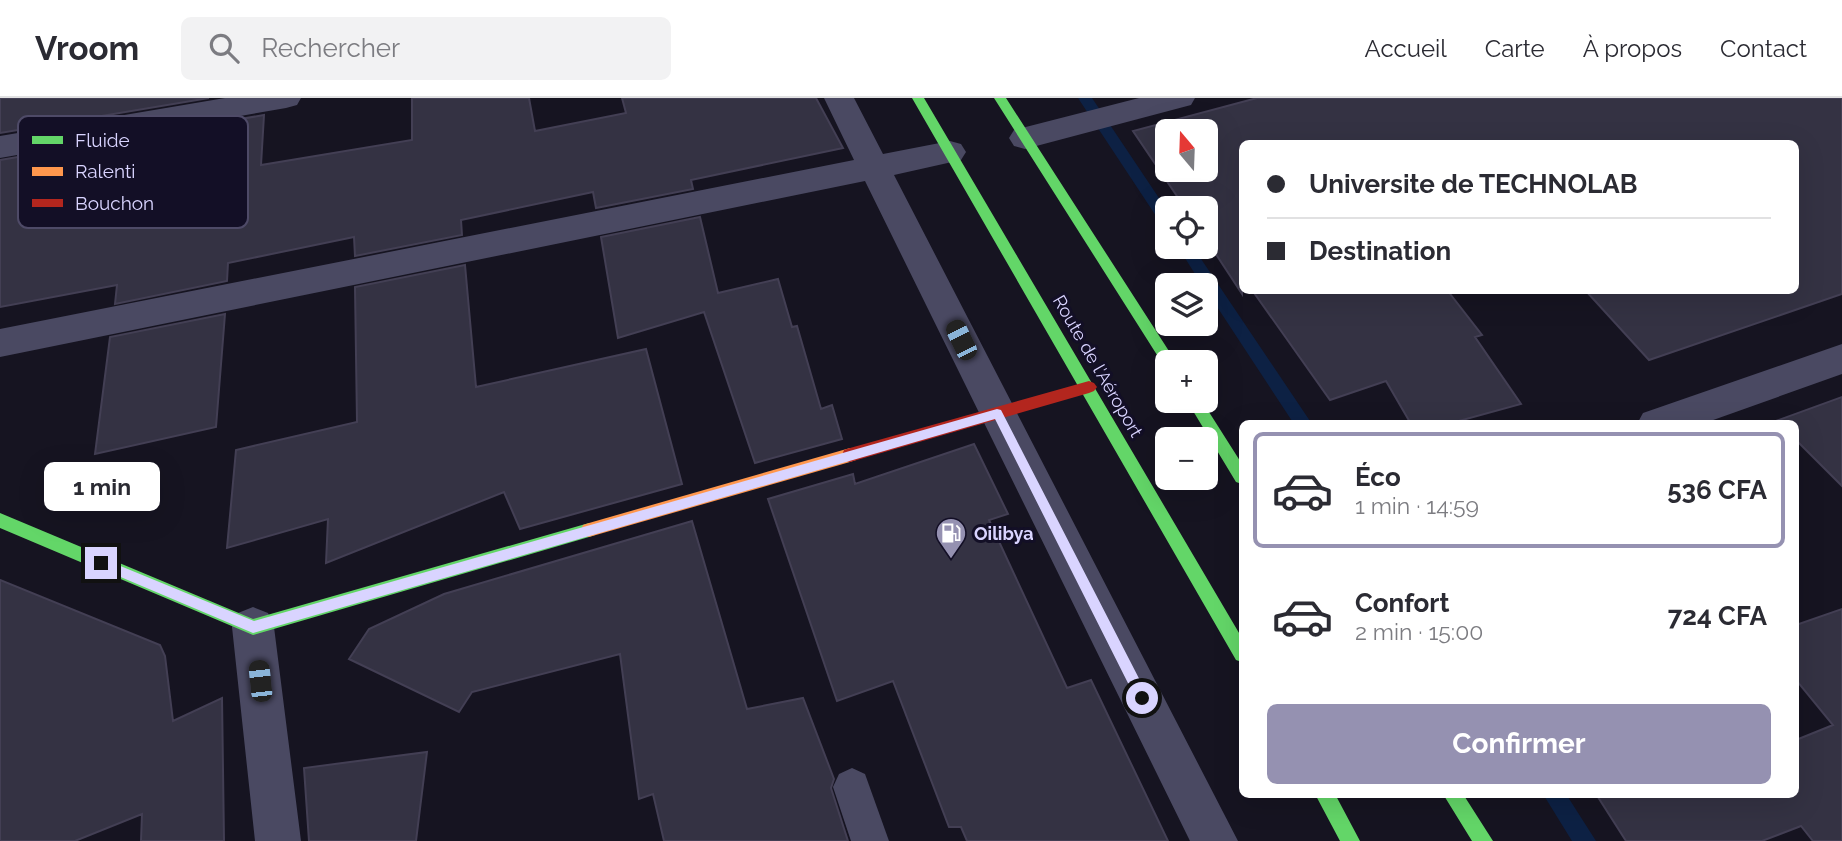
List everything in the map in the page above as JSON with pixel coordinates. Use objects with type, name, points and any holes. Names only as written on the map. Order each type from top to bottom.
[{"type":"main road","name":"Route de l'Aéroport","points":[[918,98],[1089,387],[1239,649]]},
{"type":"main road","points":[[1000,98],[1161,350]]},
{"type":"main road","points":[[0,520],[253,627],[1089,387]]},
{"type":"main road","points":[[1202,413],[1239,472]]},
{"type":"main road","points":[[1326,798],[1350,841]]},
{"type":"main road","points":[[1455,798],[1483,841]]},
{"type":"street","points":[[181,116],[286,98]]},
{"type":"street","points":[[839,98],[1215,841]]},
{"type":"street","points":[[1026,138],[1180,98]]},
{"type":"street","points":[[0,147],[18,144]]},
{"type":"street","points":[[0,343],[950,152]]},
{"type":"street","points":[[1667,420],[1842,359]]},
{"type":"street","points":[[253,627],[278,841]]},
{"type":"lane","points":[[852,787],[870,841]]},
{"type":"building","points":[[0,98],[209,98],[102,116],[18,116],[18,130],[0,133]]},
{"type":"building","points":[[412,98],[529,98],[535,131],[626,113],[622,98],[816,98],[843,148],[691,180],[693,189],[596,208],[593,192],[461,220],[462,235],[355,256],[354,237],[228,263],[227,281],[115,304],[117,285],[0,307],[0,160],[18,157],[18,228],[248,228],[248,118],[264,115],[261,165],[412,140]]},
{"type":"building","points":[[1257,98],[1842,98],[1842,294],[1649,360],[1589,294],[1799,294],[1799,140],[1239,140],[1239,289],[1218,257],[1218,196],[1177,196],[1167,182],[1218,182],[1218,119],[1178,119]]},
{"type":"building","points":[[1155,125],[1155,164],[1133,131]]},
{"type":"building","points":[[700,217],[718,293],[778,279],[792,327],[797,326],[821,409],[832,405],[842,439],[755,463],[704,312],[618,338],[601,237]]},
{"type":"building","points":[[465,265],[476,387],[646,349],[682,484],[520,529],[504,492],[326,563],[328,519],[227,548],[236,450],[357,422],[355,287]]},
{"type":"building","points":[[1255,294],[1450,294],[1482,335],[1475,337],[1521,404],[1463,420],[1409,420],[1386,381],[1330,400]]},
{"type":"building","points":[[225,314],[216,427],[95,454],[110,337]]},
{"type":"building","points":[[1842,397],[1842,486],[1799,443],[1799,420],[1779,420]]},
{"type":"building","points":[[974,444],[1008,514],[989,520],[1067,688],[1091,680],[1168,841],[967,841],[961,827],[949,827],[893,681],[837,701],[768,499],[853,474],[855,484]]},
{"type":"building","points":[[692,521],[747,709],[803,698],[834,779],[831,788],[848,841],[664,841],[653,794],[639,799],[620,654],[472,692],[459,712],[349,659],[369,629],[444,594]]},
{"type":"building","points":[[0,580],[160,645],[165,656],[173,721],[222,698],[224,841],[141,841],[142,814],[75,841],[0,841]]},
{"type":"building","points":[[1842,609],[1842,841],[1813,841],[1801,826],[1762,841],[1626,841],[1599,798],[1799,798],[1799,739],[1833,725],[1799,684],[1799,624]]},
{"type":"building","points":[[427,752],[416,841],[309,841],[304,768]]},
{"type":"waterway","points":[[1085,98],[1155,203]]},
{"type":"waterway","points":[[1193,259],[1301,420]]},
{"type":"waterway","points":[[1556,798],[1585,841]]},
{"type":"traffic: fast","points":[[918,98],[1239,649]]},
{"type":"traffic: fast","points":[[1000,98],[1161,350]]},
{"type":"traffic: fast","points":[[1202,413],[1239,472]]},
{"type":"traffic: fast","points":[[0,520],[253,627],[589,530]]},
{"type":"traffic: fast","points":[[1326,798],[1350,841]]},
{"type":"traffic: fast","points":[[1455,798],[1483,841]]},
{"type":"traffic: slow","points":[[589,530],[850,455]]},
{"type":"traffic: jam","points":[[850,455],[1089,387]]},
{"type":"place","name":"Oilibya","points":[[951,560]]},
{"type":"route","points":[[101,563],[253,627],[997,413],[1142,698]]}]
